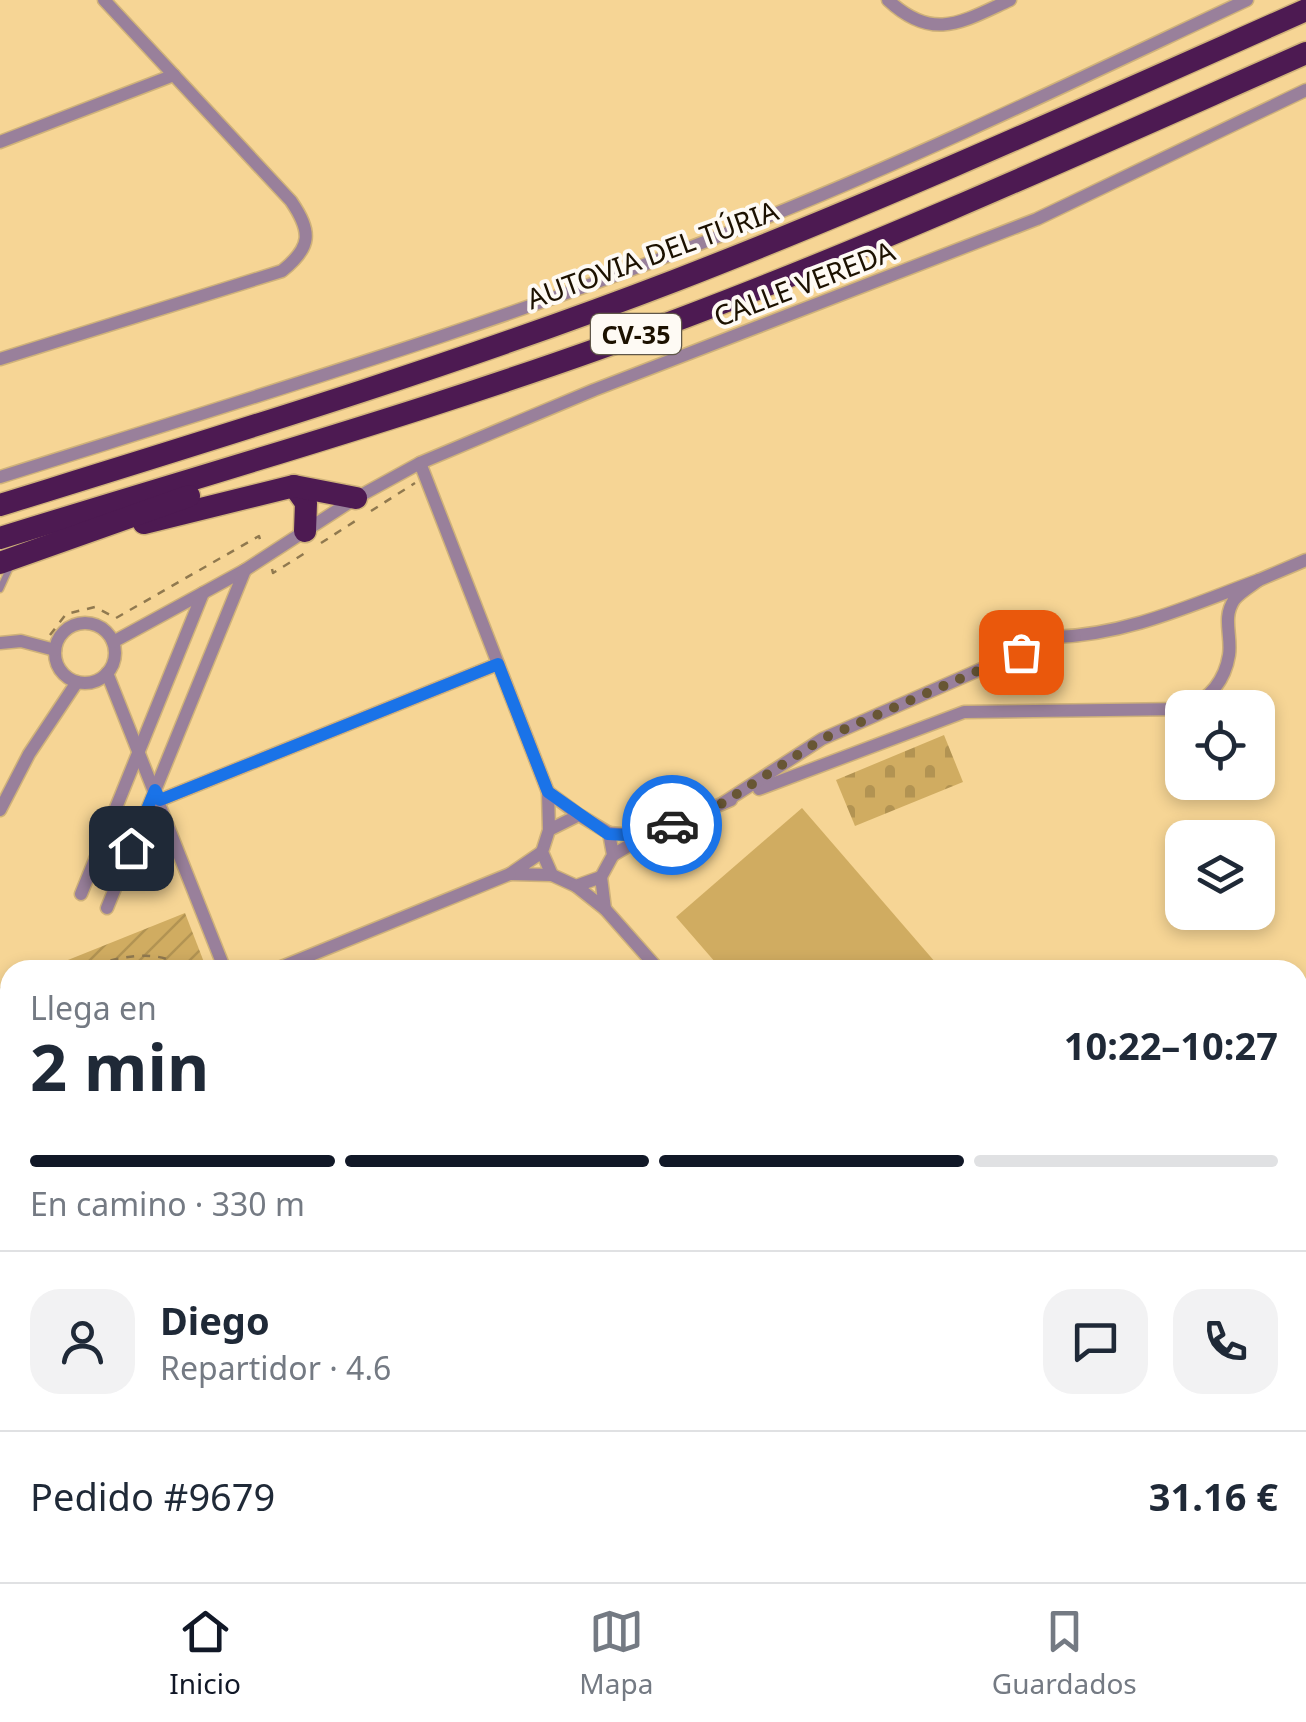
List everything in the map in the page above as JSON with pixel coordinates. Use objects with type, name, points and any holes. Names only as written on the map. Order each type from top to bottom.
[{"type":"highway","name":"AUTOVIA DEL TÚRIA","points":[[0,505],[323,405],[671,282],[882,198],[1306,10]]},
{"type":"highway","name":"CV-35","points":[[0,538],[293,451],[717,304],[906,230],[1306,53]]},
{"type":"highway","points":[[7,560],[238,481],[293,451]]},
{"type":"highway","points":[[82,536],[186,515],[294,486],[356,498]]},
{"type":"highway","points":[[294,486],[306,503],[305,531]]},
{"type":"street","points":[[0,360],[282,271],[299,257],[307,237],[304,220],[291,201],[104,0]]},
{"type":"street","points":[[888,0],[920,24],[958,24],[1010,0]]},
{"type":"street","points":[[0,477],[422,345],[762,219],[938,146],[1247,0]]},
{"type":"street","points":[[0,142],[174,75]]},
{"type":"street","name":"CALLE VEREDA","points":[[113,642],[245,570],[356,498],[420,463],[594,390],[1037,219],[1306,90]]},
{"type":"street","points":[[299,960],[510,874],[542,852],[549,830],[548,792],[420,463]]},
{"type":"street","points":[[723,803],[822,739],[1054,638],[1091,636],[1138,625],[1306,560]]},
{"type":"street","points":[[107,908],[157,795],[245,570]]},
{"type":"street","points":[[1214,690],[1230,654],[1226,625],[1234,600],[1258,580]]},
{"type":"street","points":[[81,894],[202,593]]},
{"type":"street","points":[[81,623],[100,627],[113,642],[114,658],[107,673],[93,682],[76,682],[60,670],[56,650],[64,632],[81,623]]},
{"type":"street","points":[[0,643],[21,641],[56,650]]},
{"type":"street","points":[[157,795],[498,664]]},
{"type":"street","points":[[107,673],[221,960]]},
{"type":"street","points":[[0,810],[29,754],[76,682]]},
{"type":"street","points":[[605,909],[601,877],[613,855],[645,836],[964,712],[1165,708]]},
{"type":"street","points":[[548,792],[608,834],[645,836]]},
{"type":"street","points":[[549,830],[580,815]]},
{"type":"street","points":[[608,834],[613,855]]},
{"type":"street","points":[[542,852],[552,875]]},
{"type":"street","points":[[510,874],[552,875],[576,886],[605,909],[651,960]]},
{"type":"street","points":[[576,886],[601,877]]},
{"type":"lane","points":[[0,588],[7,560]]},
{"type":"path","points":[[115,960],[150,956],[171,960]]},
{"type":"green space","points":[[944,735],[963,782],[855,826],[836,780]]},
{"type":"green space","points":[[802,808],[933,960],[713,960],[676,917]]},
{"type":"green space","points":[[185,913],[203,960],[68,960]]},
{"type":"way so far","points":[[672,825],[723,803],[822,739],[1021,652]]},
{"type":"route","points":[[131,848],[155,790],[160,800],[498,664],[548,792],[608,834],[645,836],[672,825]]}]
